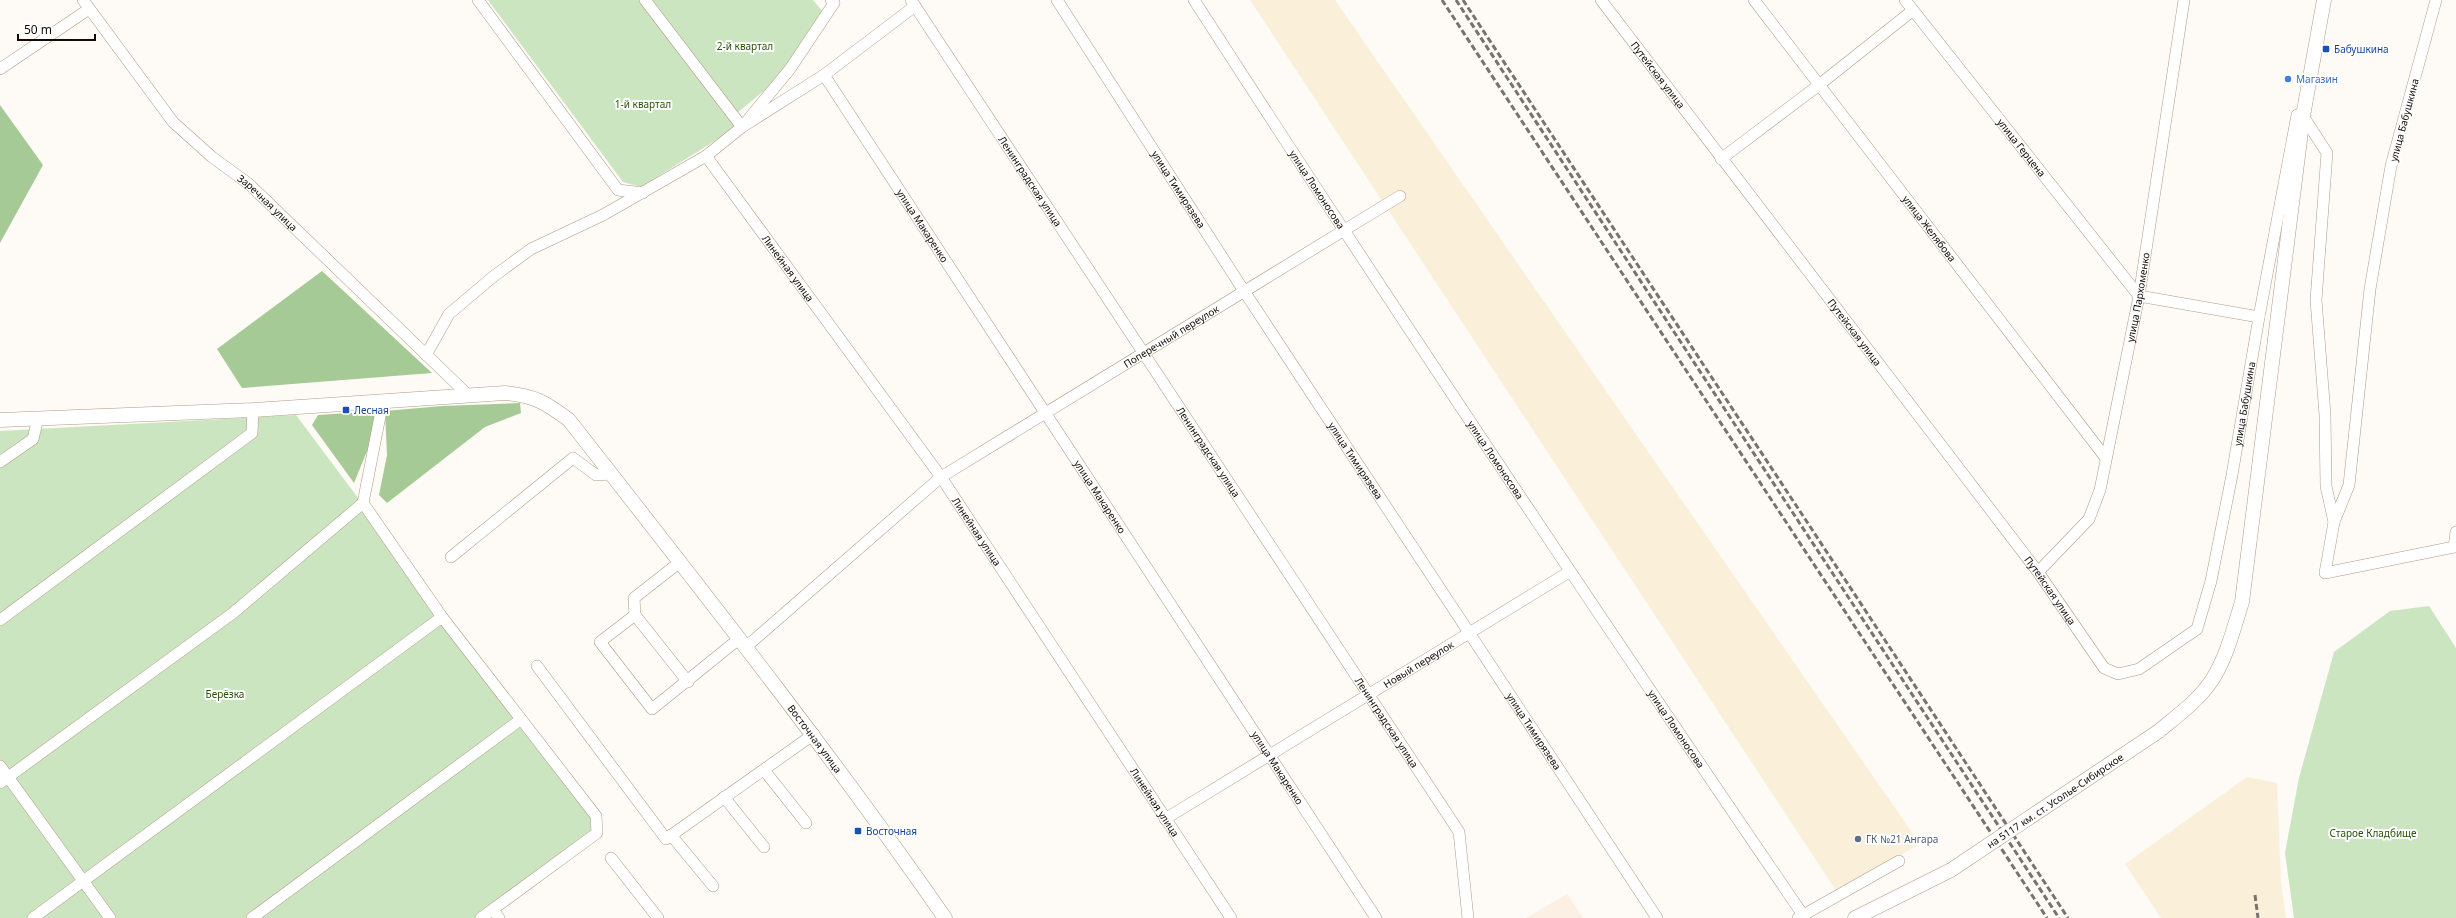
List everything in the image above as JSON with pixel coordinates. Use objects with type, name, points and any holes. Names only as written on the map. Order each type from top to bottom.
[{"type":"street","points":[[478,0],[618,190],[643,193]]},
{"type":"street","points":[[645,0],[742,127]]},
{"type":"street","points":[[742,127],[790,69],[834,4],[831,0]]},
{"type":"street","name":"улица Тимирязева","points":[[1058,0],[1244,290],[1468,633],[1658,918]]},
{"type":"street","name":"улица Ломоносова","points":[[1194,0],[1343,230],[1569,572],[1800,916]]},
{"type":"street","name":"Путейская улица","points":[[1601,0],[2038,572],[2104,668]]},
{"type":"street","name":"улица Желябова","points":[[1754,0],[2105,457]]},
{"type":"street","name":"улица Герцена","points":[[1905,0],[1912,11],[2138,296]]},
{"type":"street","name":"улица Пархоменко","points":[[2038,572],[2089,519],[2100,490],[2105,457],[2138,296],[2184,0]]},
{"type":"street","name":"на 5117 км. ст. Усолье-Сибирское","points":[[1856,918],[1951,870],[2159,731],[2184,710],[2212,680],[2231,638],[2242,602],[2303,116],[2324,0]]},
{"type":"street","name":"улица Бабушкина","points":[[2436,0],[2391,166],[2370,289],[2348,485],[2334,522],[2325,573],[2454,547],[2456,532]]},
{"type":"street","points":[[426,355],[449,314],[494,276],[531,249],[603,215],[706,156],[742,127],[824,75],[913,3]]},
{"type":"street","name":"Ленинградская улица","points":[[913,3],[1459,832],[1468,918]]},
{"type":"street","points":[[0,69],[86,4]]},
{"type":"street","name":"Заречная улица","points":[[86,4],[174,122],[212,157],[249,184],[467,394]]},
{"type":"street","points":[[1721,159],[1819,85],[1912,11]]},
{"type":"street","name":"улица Бабушкина","points":[[2104,668],[2118,674],[2139,669],[2197,629],[2211,581],[2297,115],[2310,72]]},
{"type":"street","name":"улица Макаренко","points":[[824,75],[1376,918]]},
{"type":"street","points":[[2303,116],[2327,152],[2316,300],[2325,415],[2326,486],[2334,522]]},
{"type":"street","name":"Линейная улица","points":[[706,156],[941,477],[1231,918]]},
{"type":"street","name":"Поперечный переулок","points":[[635,615],[600,642],[652,709],[744,642],[941,477],[1244,290],[1400,196]]},
{"type":"street","points":[[2138,296],[2259,317]]},
{"type":"street","name":"Восточная улица","points":[[0,420],[253,410],[467,394],[505,393],[528,396],[549,405],[569,420],[744,642],[814,734],[945,918]]},
{"type":"street","points":[[4,780],[233,613],[363,503],[383,401]]},
{"type":"street","points":[[0,620],[252,432],[253,410]]},
{"type":"street","points":[[0,462],[34,439],[38,418]]},
{"type":"street","points":[[451,557],[573,458],[596,475],[611,474]]},
{"type":"street","points":[[363,503],[442,617],[520,720],[596,816],[597,833],[496,914],[481,918]]},
{"type":"street","points":[[680,562],[634,598],[635,615],[688,682]]},
{"type":"street","name":"Новый переулок","points":[[1165,819],[1569,572]]},
{"type":"street","points":[[33,918],[442,617]]},
{"type":"street","points":[[537,666],[666,839],[814,734]]},
{"type":"street","points":[[252,918],[520,720]]},
{"type":"street","points":[[0,766],[4,780],[84,881],[110,918]]},
{"type":"street","points":[[764,770],[806,823]]},
{"type":"street","points":[[724,798],[764,847]]},
{"type":"street","points":[[671,835],[713,886]]},
{"type":"street","points":[[612,858],[658,918]]},
{"type":"street","points":[[1800,916],[1899,861]]},
{"type":"shaded area","points":[[1250,0],[1335,0],[1920,844],[1837,892]]},
{"type":"shaded area","points":[[2247,777],[2277,783],[2281,882],[2286,918],[2161,918],[2125,864]]},
{"type":"shaded area","points":[[1567,894],[1583,918],[1526,918]]},
{"type":"green space","name":"1-й квартал","points":[[488,0],[642,0],[737,127],[641,187],[623,182]]},
{"type":"green space","name":"2-й квартал","points":[[651,0],[813,0],[824,13],[782,76],[737,113]]},
{"type":"green space","points":[[0,105],[43,165],[0,243]]},
{"type":"green space","points":[[322,271],[432,373],[242,388],[217,349]]},
{"type":"green space","points":[[520,403],[521,413],[485,427],[387,503],[379,495],[387,455],[385,411],[442,406]]},
{"type":"green space","points":[[378,411],[374,434],[354,483],[312,425],[318,415]]},
{"type":"green space","name":"Берёзка","points":[[296,415],[596,816],[597,833],[493,910],[499,918],[0,918],[0,431]]},
{"type":"green space","name":"Старое Кладбище","points":[[2429,606],[2456,648],[2456,918],[2294,918],[2285,853],[2299,778],[2334,652],[2390,611]]},
{"type":"railway","points":[[1442,0],[2047,918]]},
{"type":"railway","points":[[1456,0],[2059,918]]},
{"type":"railway","points":[[1463,0],[2068,918]]},
{"type":"railway","points":[[2255,895],[2258,918]]},
{"type":"place","name":"Бабушкина","points":[[2326,49]]},
{"type":"place","name":"Магазин","points":[[2288,79]]},
{"type":"place","name":"Лесная","points":[[346,410]]},
{"type":"place","name":"Восточная","points":[[858,831]]},
{"type":"place","name":"ГК №21 Ангара","points":[[1858,839]]}]
